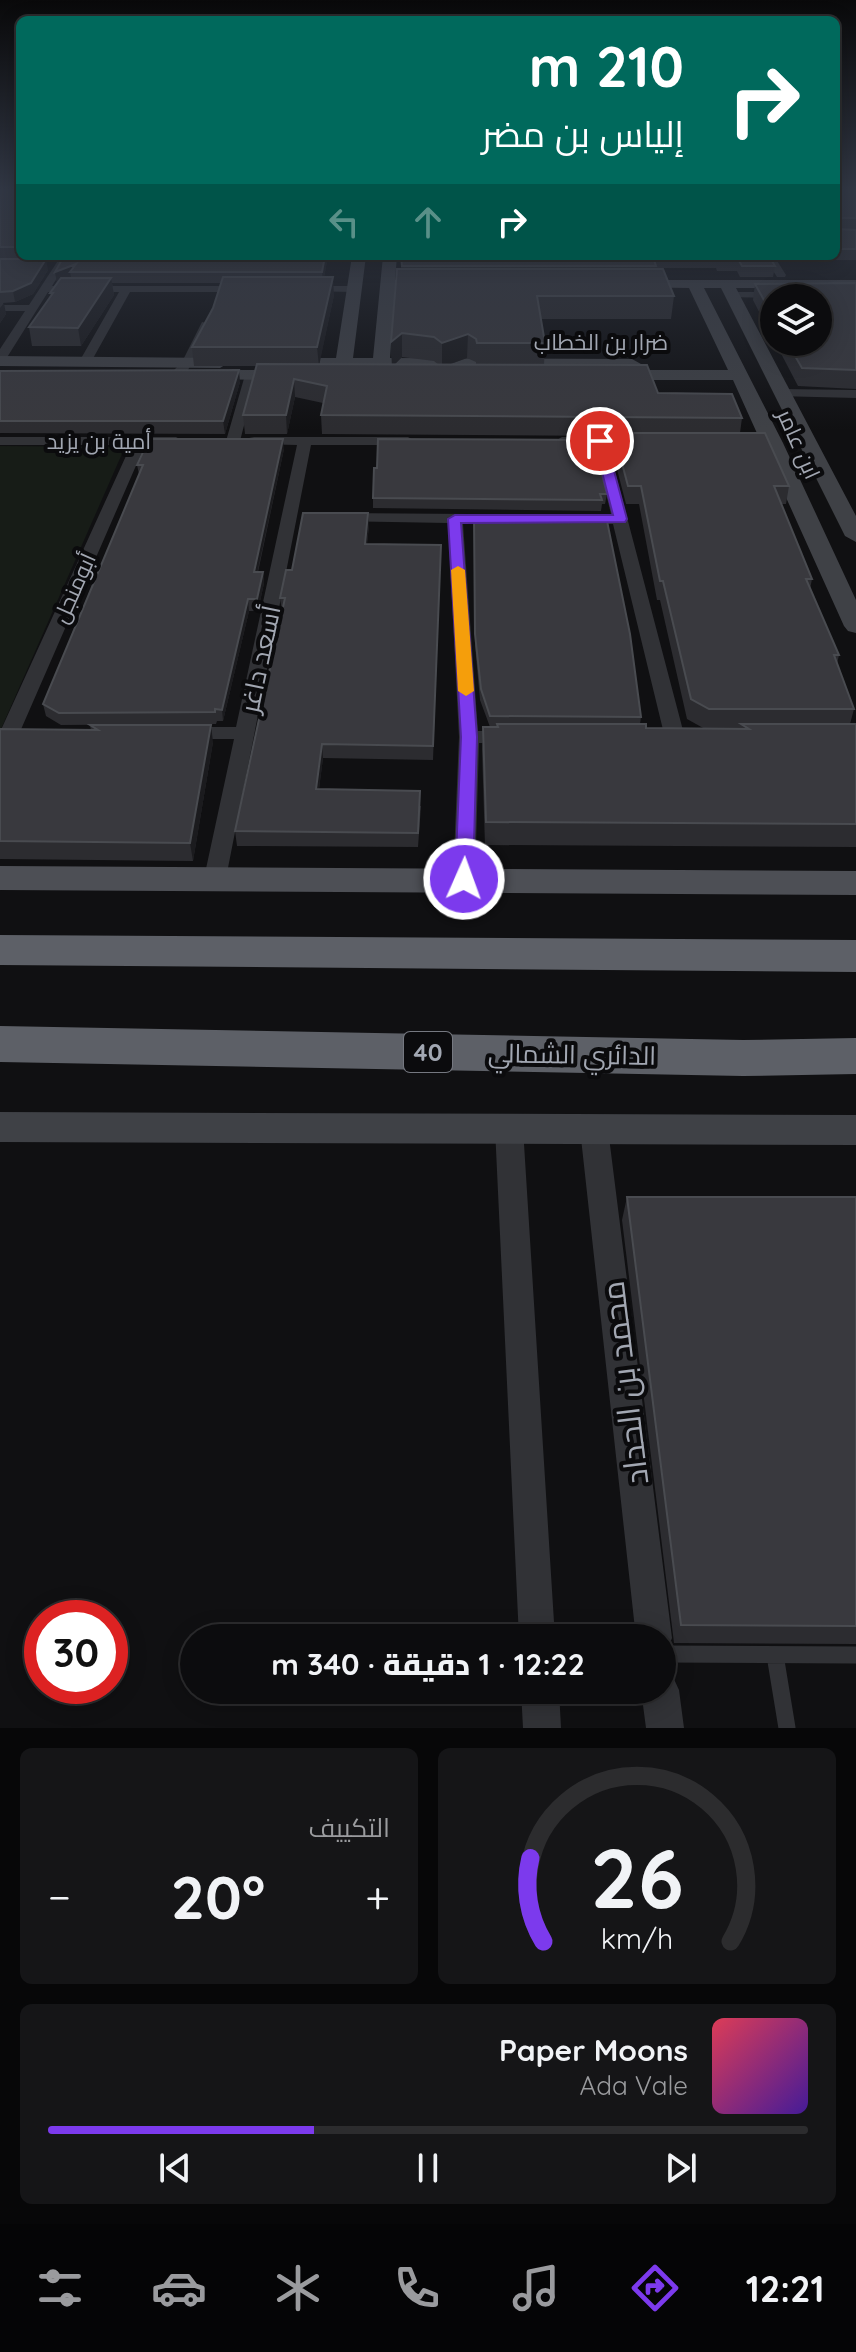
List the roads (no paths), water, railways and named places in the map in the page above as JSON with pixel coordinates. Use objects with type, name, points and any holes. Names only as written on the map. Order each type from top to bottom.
[{"type":"highway","points":[[0,926],[323,954]]},
{"type":"highway","points":[[0,950],[856,956]]},
{"type":"highway","name":"الدائري الشمالي","points":[[0,1044],[727,1058],[856,1056]]},
{"type":"highway","points":[[0,1053],[97,1045]]},
{"type":"main road","points":[[0,878],[856,883]]},
{"type":"street","points":[[0,360],[57,269]]},
{"type":"street","points":[[345,358],[357,269]]},
{"type":"street","points":[[381,358],[388,269]]},
{"type":"street","points":[[777,269],[781,275]]},
{"type":"street","points":[[760,289],[614,279],[856,275]]},
{"type":"street","points":[[387,279],[453,279]]},
{"type":"street","name":"ابن عامر","points":[[694,284],[737,369],[765,443],[783,468],[856,626]]},
{"type":"street","points":[[832,287],[856,284]]},
{"type":"street","points":[[215,302],[219,288]]},
{"type":"street","points":[[44,289],[264,289]]},
{"type":"street","points":[[294,289],[354,289]]},
{"type":"street","name":"ابن عامر","points":[[729,289],[856,536]]},
{"type":"street","points":[[85,362],[126,290]]},
{"type":"street","points":[[832,293],[856,295]]},
{"type":"street","points":[[0,308],[32,308]]},
{"type":"street","points":[[190,369],[210,317]]},
{"type":"street","name":"ضرار بن الخطاب","points":[[0,374],[190,369],[345,358],[381,358],[404,369]]},
{"type":"street","name":"ضرار بن الخطاب","points":[[0,360],[85,362],[128,369]]},
{"type":"street","name":"ضرار بن الخطاب","points":[[190,369],[251,375],[404,369],[737,369]]},
{"type":"street","points":[[233,441],[251,375]]},
{"type":"street","points":[[781,393],[856,394]]},
{"type":"street","name":"أمية بن يزيد","points":[[0,441],[186,441]]},
{"type":"street","points":[[218,441],[429,441]]},
{"type":"street","name":"أسعد داغر","points":[[215,878],[245,733],[305,518],[305,441]]},
{"type":"street","points":[[553,441],[663,441]]},
{"type":"street","points":[[600,441],[675,738]]},
{"type":"street","name":"أبومنجل","points":[[11,734],[139,442]]},
{"type":"street","points":[[783,468],[792,475],[808,477],[818,475],[821,469]]},
{"type":"street","points":[[798,500],[801,493],[817,491],[838,501]]},
{"type":"street","points":[[305,518],[485,519]]},
{"type":"street","points":[[455,519],[469,737],[464,879]]},
{"type":"street","points":[[560,519],[621,519]]},
{"type":"street","points":[[151,733],[245,733]]},
{"type":"street","points":[[469,737],[532,737]]},
{"type":"street","points":[[0,1127],[856,1130]]},
{"type":"street","points":[[509,1128],[536,1624]]},
{"type":"street","name":"محمد بن الحداد","points":[[594,1129],[652,1624]]},
{"type":"street","points":[[541,1704],[542,1728]]},
{"type":"street","points":[[662,1704],[665,1728]]},
{"type":"lane","points":[[676,1654],[856,1655]]},
{"type":"lane","points":[[775,1655],[787,1728]]}]
